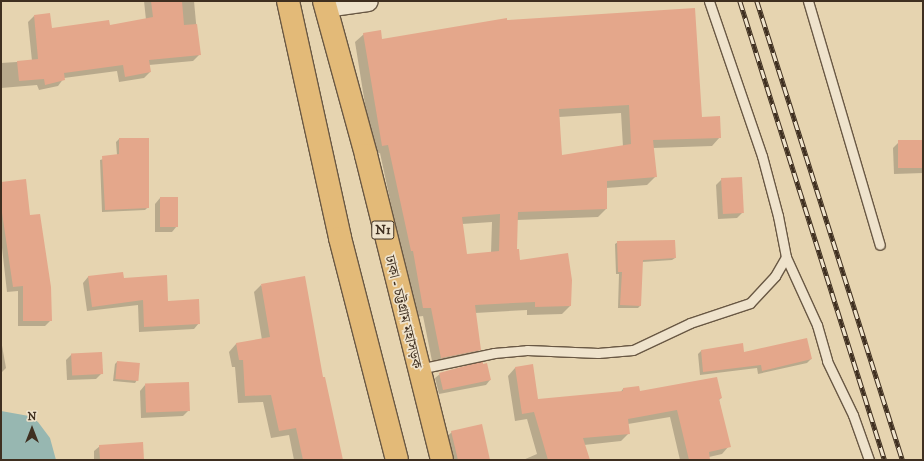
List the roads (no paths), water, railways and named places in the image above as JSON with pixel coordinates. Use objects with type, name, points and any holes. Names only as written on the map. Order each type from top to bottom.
[{"type":"highway","points":[[288,1],[340,238],[397,460]]},
{"type":"highway","name":"ঢাকা - চট্টগ্রাম মহাসড়ক","points":[[324,4],[366,155],[417,369],[442,460]]},
{"type":"street","points":[[324,4],[368,1]]},
{"type":"lane","points":[[709,1],[762,156],[786,257],[817,325],[827,361],[853,415],[869,460]]},
{"type":"lane","points":[[808,1],[880,245]]},
{"type":"lane","points":[[417,369],[494,353],[526,350],[598,353],[633,350],[690,323],[750,303],[775,276],[786,257]]},
{"type":"water","points":[[1,411],[29,416],[38,422],[50,438],[56,460],[1,460]]},
{"type":"railway","points":[[740,1],[885,460]]},
{"type":"railway","points":[[757,1],[903,460]]}]
